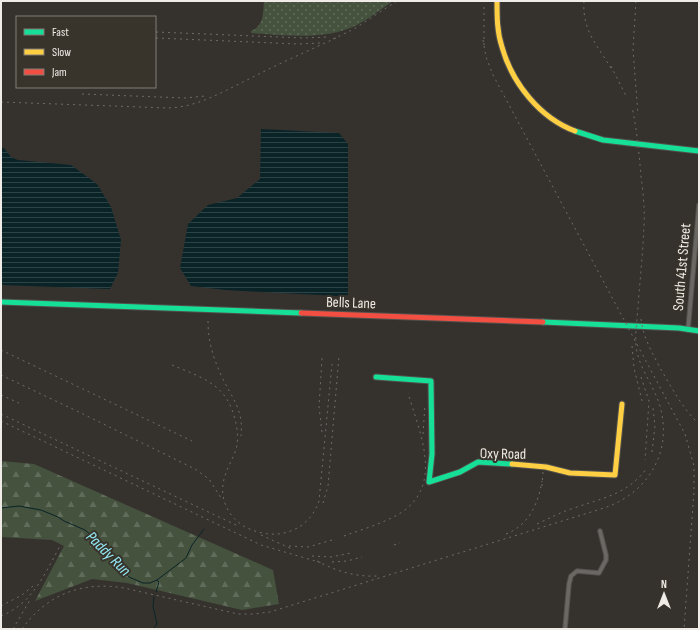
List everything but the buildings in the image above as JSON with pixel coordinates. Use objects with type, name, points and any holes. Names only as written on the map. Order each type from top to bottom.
[{"type":"street","points":[[498,1],[497,17],[499,36],[504,57],[523,92],[546,114],[573,131],[595,138],[609,141],[699,151]]},
{"type":"street","name":"South 41st Street","points":[[688,330],[699,205]]},
{"type":"street","name":"Bells Lane","points":[[1,302],[637,326],[679,328],[699,331]]},
{"type":"street","name":"Oxy Road","points":[[376,377],[431,381],[430,435],[432,454],[429,482],[460,472],[478,462],[615,475],[622,404]]},
{"type":"street","points":[[565,629],[568,584],[571,576],[577,571],[599,573],[606,560],[600,531]]},
{"type":"green space","points":[[264,1],[393,1],[357,25],[344,30],[318,35],[291,36],[251,33],[251,31],[261,22]]},
{"type":"green space","points":[[1,461],[34,464],[273,570],[279,604],[242,610],[127,583],[92,579],[35,601],[64,546],[52,540],[1,537]]},
{"type":"water","points":[[261,129],[339,133],[348,144],[348,295],[337,296],[225,290],[191,286],[180,268],[188,224],[208,205],[237,198],[260,179]]},
{"type":"water","points":[[1,148],[4,148],[11,157],[18,160],[71,165],[97,184],[111,207],[121,240],[118,273],[110,289],[1,285]]},
{"type":"waterway","name":"Paddy Run","points":[[1,508],[19,506],[41,510],[85,530],[111,552],[116,561],[129,577],[143,583],[150,583],[157,580],[159,582],[156,592]]},
{"type":"waterway","points":[[157,580],[186,558],[192,545],[204,529]]},
{"type":"waterway","name":"Paddy Run","points":[[153,629],[157,624],[153,606],[154,597]]},
{"type":"railway","points":[[333,39],[354,29],[397,1]]},
{"type":"railway","points":[[584,1],[586,22],[592,39],[613,72]]},
{"type":"railway","points":[[636,1],[633,49],[638,115]]},
{"type":"railway","points":[[484,7],[484,45]]},
{"type":"railway","points":[[156,32],[303,38],[328,37]]},
{"type":"railway","points":[[1,102],[168,108],[190,105],[219,94],[338,37]]},
{"type":"railway","points":[[156,38],[298,44],[320,43]]},
{"type":"railway","points":[[483,40],[486,57],[493,75],[685,434],[694,466],[694,491],[684,629]]},
{"type":"railway","points":[[611,66],[627,98]]},
{"type":"railway","points":[[82,94],[185,98],[205,96]]},
{"type":"railway","points":[[22,629],[32,617],[54,599],[80,589],[94,587],[109,586],[124,588],[238,614],[270,612],[604,508],[632,493],[647,479],[653,470],[663,442],[663,420],[660,405],[641,364],[636,346],[644,213],[638,142],[632,107]]},
{"type":"railway","points":[[641,319],[646,338],[660,368],[682,405],[699,424]]},
{"type":"railway","points":[[208,321],[213,355],[239,411],[241,418],[241,436]]},
{"type":"railway","points":[[632,346],[634,368],[643,405]]},
{"type":"railway","points":[[1,350],[192,441]]},
{"type":"railway","points":[[323,503],[328,486],[339,356]]},
{"type":"railway","points":[[322,358],[319,407],[322,432]]},
{"type":"railway","points":[[172,365],[196,375],[212,384],[224,395],[229,403],[236,424],[237,445],[226,472],[223,485],[224,501],[227,509],[237,521],[244,526],[257,532],[272,534],[288,532],[298,528],[306,522],[315,510],[319,501],[332,364]]},
{"type":"railway","points":[[1,375],[195,469],[209,479],[221,498]]},
{"type":"railway","points":[[641,377],[649,401],[645,460]]},
{"type":"railway","points":[[344,536],[381,523],[402,512],[415,500],[422,487],[425,472],[425,456],[418,424],[408,393]]},
{"type":"railway","points":[[1,395],[19,403]]},
{"type":"railway","points":[[423,434],[425,404]]},
{"type":"railway","points":[[652,452],[655,426],[653,408]]},
{"type":"railway","points":[[1,414],[238,526]]},
{"type":"railway","points":[[1,421],[261,545],[322,563]]},
{"type":"railway","points":[[537,524],[565,511],[614,494],[632,484],[647,468]]},
{"type":"railway","points":[[542,486],[543,471]]},
{"type":"railway","points":[[506,534],[521,525],[531,513],[538,498],[542,481]]},
{"type":"railway","points":[[261,535],[294,550]]},
{"type":"railway","points":[[289,546],[308,547],[332,540]]},
{"type":"railway","points":[[394,545],[400,543]]},
{"type":"railway","points":[[1,616],[21,604],[30,596],[43,577],[60,546]]},
{"type":"railway","points":[[312,556],[331,557],[351,553]]},
{"type":"railway","points":[[332,562],[347,561],[362,557]]},
{"type":"railway","points":[[317,561],[346,573],[377,576]]},
{"type":"railway","points":[[1,606],[22,595],[33,586]]},
{"type":"railway","points":[[13,629],[30,600]]},
{"type":"traffic: fast","points":[[575,131],[603,140],[699,151]]},
{"type":"traffic: fast","points":[[1,302],[301,313]]},
{"type":"traffic: fast","points":[[543,322],[679,328],[699,331]]},
{"type":"traffic: fast","points":[[376,377],[431,381],[432,454],[429,482],[460,472],[478,462],[512,464]]},
{"type":"traffic: slow","points":[[497,1],[499,36],[507,60],[520,86],[539,108],[562,125],[575,131]]},
{"type":"traffic: slow","points":[[512,464],[546,467],[570,473],[615,475],[622,404]]},
{"type":"traffic: jam","points":[[301,313],[543,322]]}]
